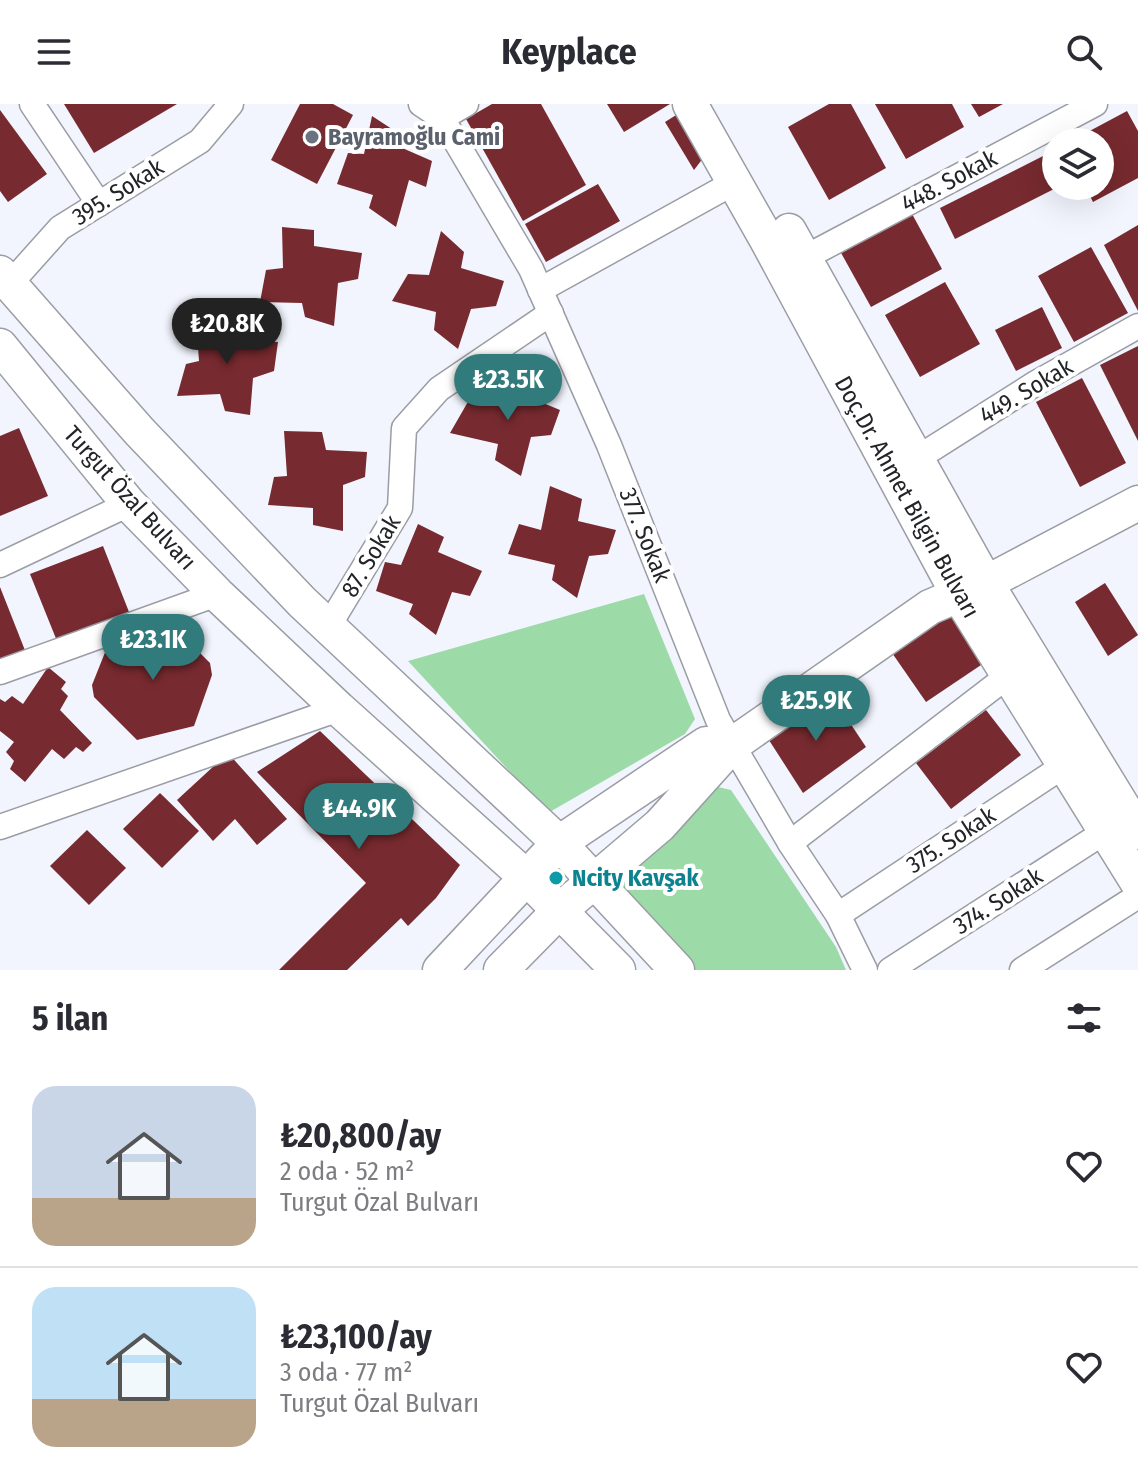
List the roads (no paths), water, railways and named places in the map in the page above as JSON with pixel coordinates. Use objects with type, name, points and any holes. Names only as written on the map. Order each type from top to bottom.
[{"type":"main road","name":"Doç.Dr. Ahmet Bilgin Bulvarı","points":[[690,104],[972,588],[1128,826],[1138,883]]},
{"type":"main road","name":"Doç.Dr. Ahmet Bilgin Bulvarı","points":[[717,104],[916,459],[1009,675],[1065,765],[1128,826]]},
{"type":"main road","points":[[4,279],[139,431],[328,627],[559,843],[677,970]]},
{"type":"main road","name":"Turgut Özal Bulvarı","points":[[0,346],[129,504],[217,594],[527,878],[618,970]]},
{"type":"main road","points":[[501,970],[559,911],[660,825],[732,745],[930,607],[1138,503]]},
{"type":"main road","points":[[440,970],[559,843],[706,744],[732,745]]},
{"type":"street","points":[[32,104],[99,204]]},
{"type":"street","name":"395. Sokak","points":[[4,279],[60,228],[200,141],[231,104]]},
{"type":"street","name":"377. Sokak","points":[[421,104],[442,118],[531,269],[609,445],[718,720],[790,843],[838,915],[865,970]]},
{"type":"street","points":[[442,118],[466,104]]},
{"type":"street","name":"448. Sokak","points":[[804,258],[1095,104]]},
{"type":"street","points":[[540,290],[735,182]]},
{"type":"street","name":"87. Sokak","points":[[328,627],[400,508],[404,428],[439,389],[551,313]]},
{"type":"street","name":"449. Sokak","points":[[916,459],[1036,383],[1138,326]]},
{"type":"street","points":[[0,565],[129,504]]},
{"type":"street","points":[[0,672],[217,594]]},
{"type":"street","points":[[790,843],[1009,675]]},
{"type":"street","points":[[0,827],[339,709]]},
{"type":"street","name":"375. Sokak","points":[[838,915],[1065,765]]},
{"type":"street","name":"374. Sokak","points":[[890,970],[1128,826]]},
{"type":"street","points":[[1022,970],[1138,896]]},
{"type":"place","name":"Bayramoğlu Cami","points":[[312,137]]},
{"type":"place","name":"Ncity Kavşak","points":[[556,878]]}]
